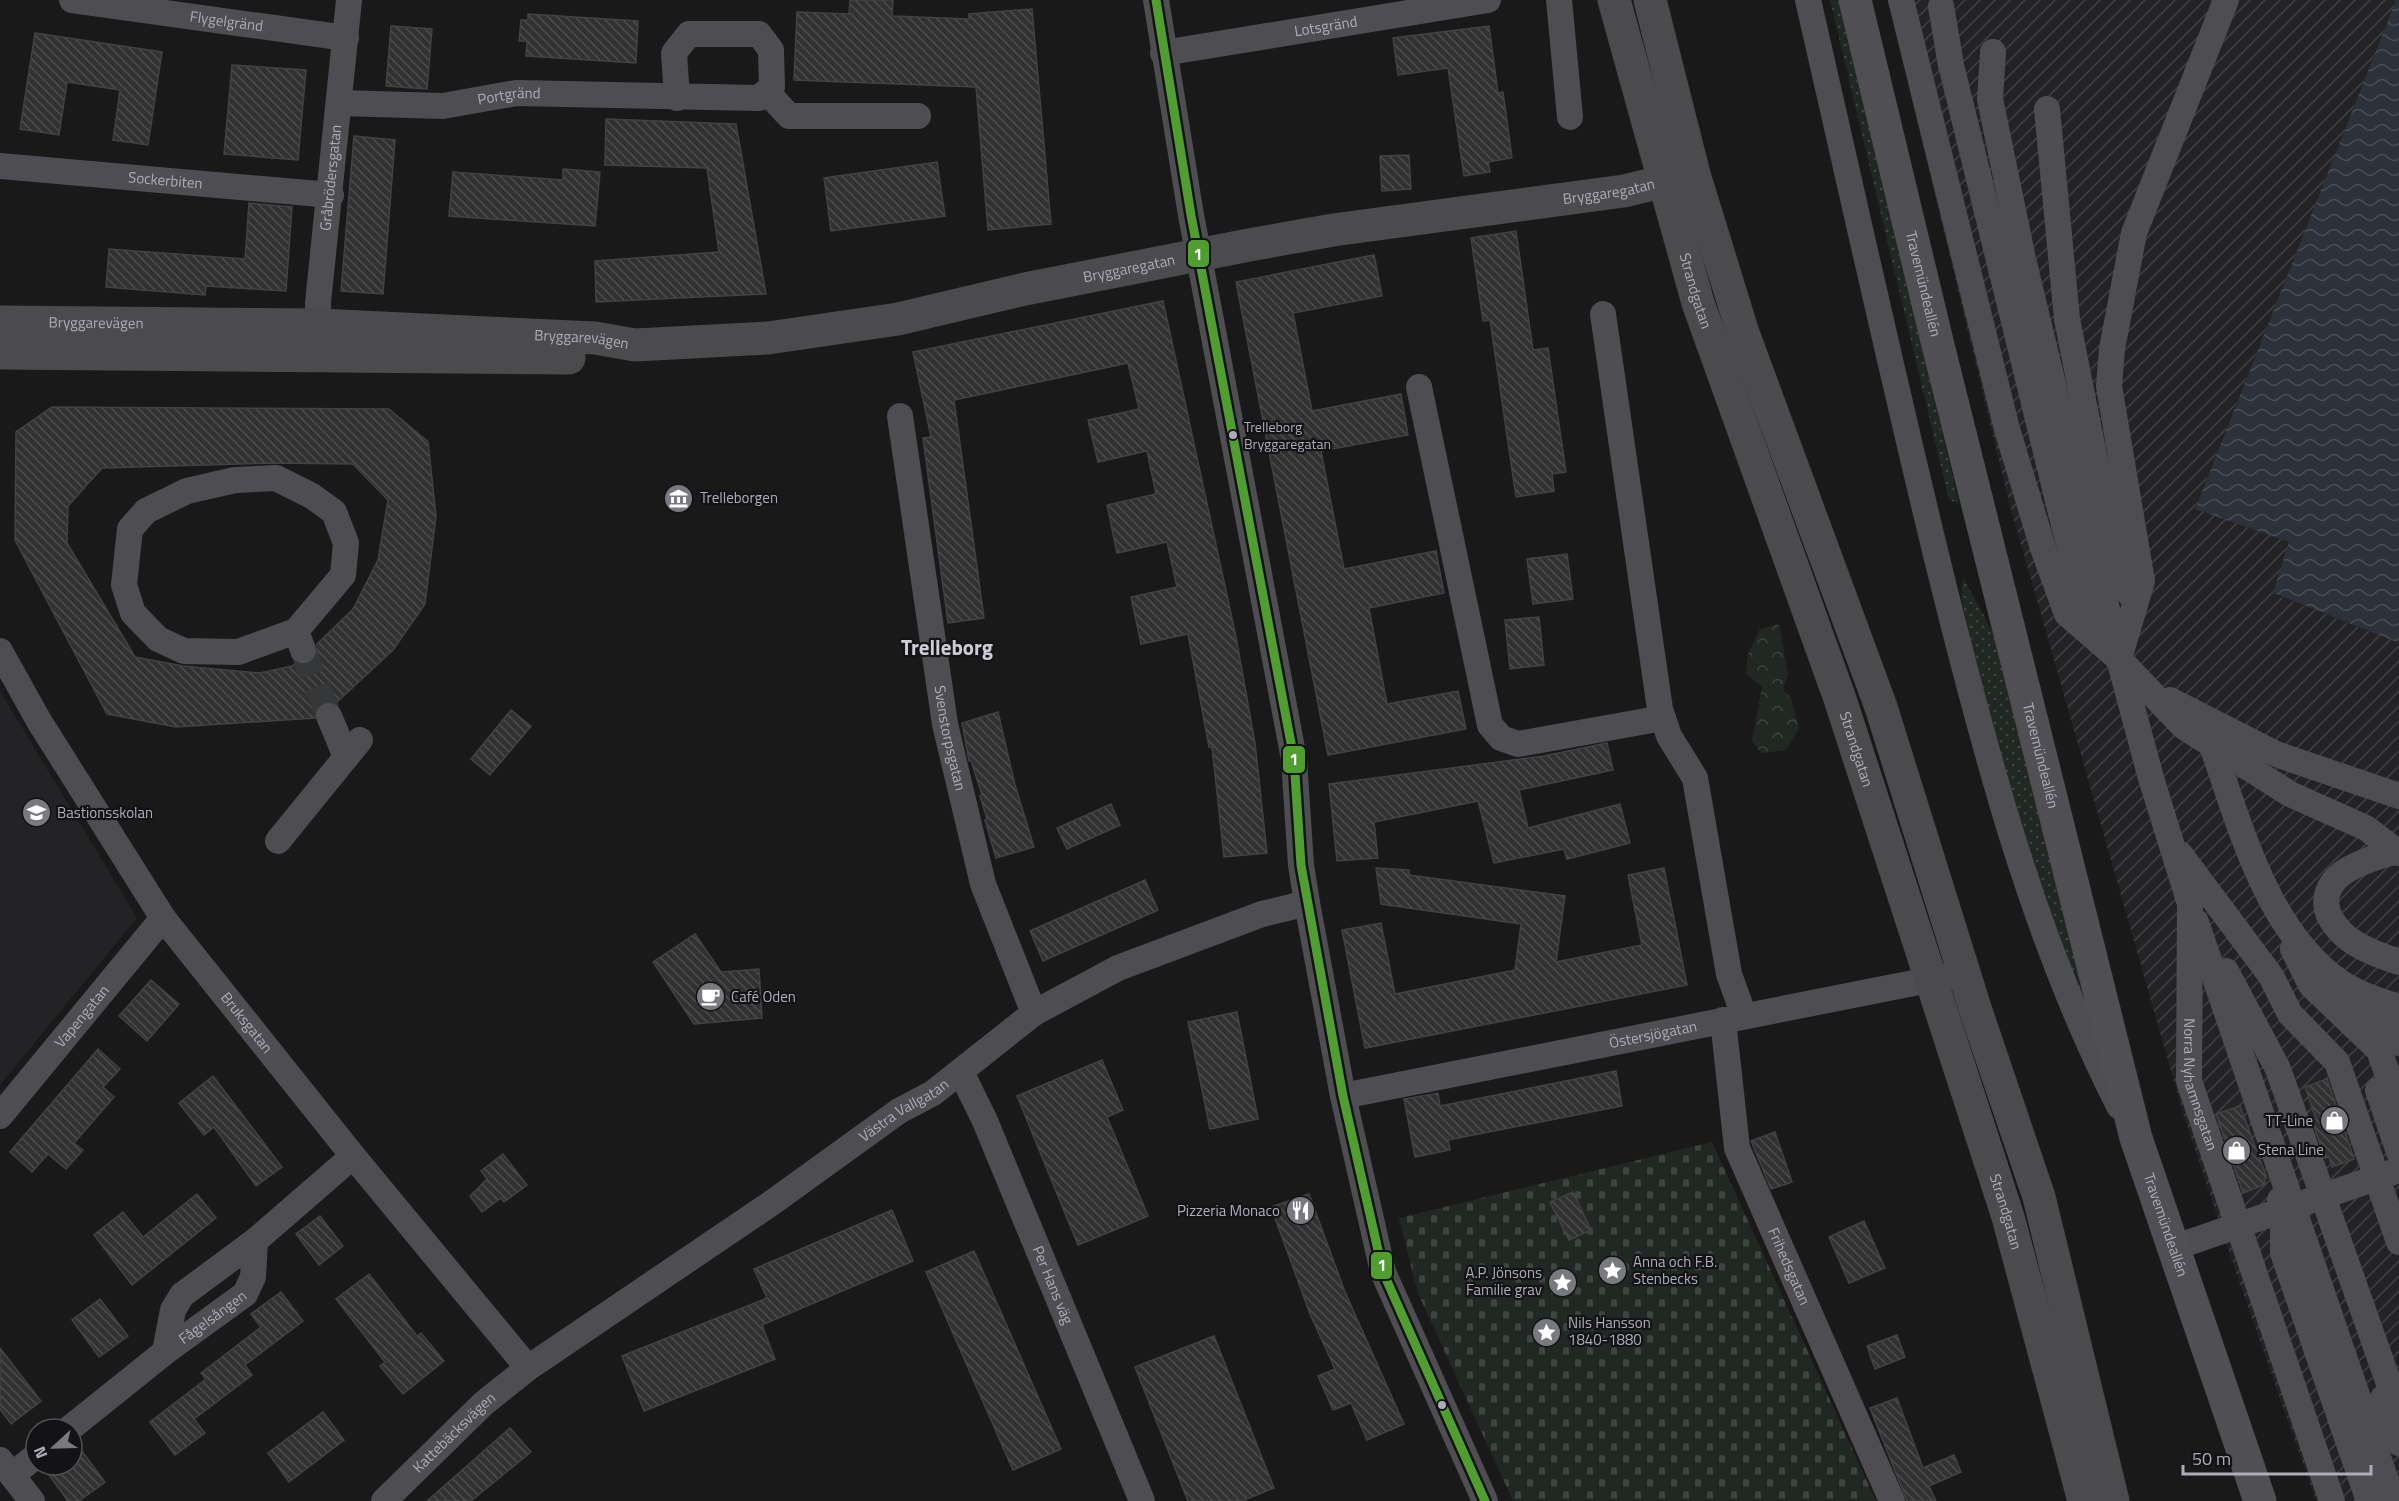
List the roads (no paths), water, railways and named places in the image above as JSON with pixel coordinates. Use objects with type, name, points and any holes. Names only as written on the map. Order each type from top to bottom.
[{"type":"highway","name":"Travemündeallén","points":[[1855,0],[1937,341],[2136,1138],[2260,1501]]},
{"type":"main road","name":"Strandgatan","points":[[1614,0],[1678,178],[1743,333],[1881,707],[1964,973],[2039,1197],[2113,1501]]},
{"type":"main road","name":"Strandgatan","points":[[1650,0],[1698,303],[1840,699],[2008,1217],[2084,1501]]},
{"type":"main road","name":"Bryggaregatan","points":[[635,345],[768,338],[898,319],[1025,289],[1333,230],[1624,191],[1678,178]]},
{"type":"main road","name":"Bryggarevägen","points":[[0,322],[318,340]]},
{"type":"main road","name":"Bryggarevägen","points":[[0,353],[318,340],[595,338],[635,345]]},
{"type":"street","name":"Flygelgränd","points":[[72,0],[346,38]]},
{"type":"street","name":"Gråbrödersgatan","points":[[318,340],[318,303],[331,195],[349,0]]},
{"type":"street","points":[[1156,0],[1163,53],[1294,759],[1301,865],[1343,1096],[1383,1272],[1485,1501]]},
{"type":"street","name":"Lotsgränd","points":[[1163,53],[1488,0]]},
{"type":"street","points":[[1559,0],[1570,117]]},
{"type":"street","points":[[1808,0],[1934,544],[1968,682],[2014,848],[2088,1046],[2136,1138]]},
{"type":"street","points":[[1901,0],[2007,429],[2043,548],[2067,614],[2120,658],[2184,727],[2290,794],[2367,828],[2399,853]]},
{"type":"street","points":[[2120,658],[2142,581],[2109,386],[2112,349],[2134,233],[2226,0]]},
{"type":"street","points":[[1941,6],[1960,105],[2064,525],[2083,596],[2099,641]]},
{"type":"street","points":[[677,98],[674,53],[689,34],[759,34],[771,50],[772,87],[767,92],[789,116],[918,116]]},
{"type":"street","name":"Norra Nyhamnsgatan","points":[[1993,52],[1990,99],[2001,159],[2120,658],[2168,837],[2190,904],[2189,1081],[2236,1225],[2332,1501]]},
{"type":"street","name":"Portgränd","points":[[340,103],[443,106],[516,93],[759,98],[767,92]]},
{"type":"street","points":[[2047,109],[2067,319],[2096,465],[2129,595],[2120,658]]},
{"type":"street","name":"Sockerbiten","points":[[0,166],[331,195]]},
{"type":"street","points":[[1603,314],[1663,718],[1669,736],[1695,778],[1729,974],[1734,1018]]},
{"type":"street","points":[[1419,387],[1490,725],[1501,738],[1518,744],[1663,718]]},
{"type":"street","name":"Svenstorpsgatan","points":[[900,416],[945,724],[983,884],[1034,1013]]},
{"type":"street","points":[[276,478],[312,496],[334,512],[346,543],[343,575],[300,641],[238,652],[184,651],[159,639],[133,613],[124,585],[130,529],[146,511],[187,491],[235,480],[276,478]]},
{"type":"street","name":"Bruksgatan","points":[[0,651],[39,721],[164,918],[353,1156],[528,1368]]},
{"type":"street","points":[[2148,689],[2276,754],[2399,796]]},
{"type":"street","points":[[278,841],[353,748],[330,716]]},
{"type":"street","points":[[2211,743],[2252,855],[2311,986],[2343,1017],[2392,1053]]},
{"type":"street","points":[[2168,837],[2271,976],[2290,1014],[2342,1060],[2391,1168]]},
{"type":"street","points":[[2399,853],[2343,871],[2328,888],[2325,898],[2329,916],[2345,936],[2368,950],[2399,962]]},
{"type":"street","name":"Västra Vallgatan","points":[[528,1368],[773,1202],[899,1111],[933,1093],[1034,1013],[1118,968],[1262,914],[1307,903]]},
{"type":"street","points":[[2190,904],[2278,1069],[2329,1195],[2305,1246],[2345,1501]]},
{"type":"street","points":[[2190,904],[2234,1063],[2288,1208],[2399,1443]]},
{"type":"street","name":"Vapengatan","points":[[0,1116],[164,918]]},
{"type":"street","points":[[2284,925],[2317,964],[2390,1029],[2399,1107]]},
{"type":"street","name":"Östersjögatan","points":[[1343,1096],[1964,973]]},
{"type":"street","points":[[2341,984],[2376,1000],[2399,1007]]},
{"type":"street","points":[[2343,1017],[2364,1049],[2391,1168],[2399,1242]]},
{"type":"street","name":"Frihedsgatan","points":[[1734,1018],[1737,1148],[1892,1501]]},
{"type":"street","name":"Per Hans väg","points":[[961,1072],[985,1121],[1142,1501]]},
{"type":"street","name":"Fågelsången","points":[[165,1352],[173,1310],[182,1295],[255,1241],[353,1156]]},
{"type":"street","points":[[2174,1248],[2329,1195],[2391,1168]]},
{"type":"street","points":[[2288,1208],[2399,1482]]},
{"type":"street","name":"Fågelsången","points":[[84,1417],[165,1352],[244,1294],[253,1277],[255,1241]]},
{"type":"street","points":[[2305,1246],[2399,1375]]},
{"type":"street","points":[[2305,1246],[2399,1412]]},
{"type":"street","points":[[2305,1246],[2357,1501]]},
{"type":"street","points":[[2305,1246],[2369,1501]]},
{"type":"street","points":[[2305,1246],[2380,1501]]},
{"type":"street","points":[[2305,1246],[2393,1501]]},
{"type":"street","name":"Kattebäcksvägen","points":[[384,1501],[484,1403],[528,1368]]},
{"type":"street","points":[[24,1461],[6,1468],[32,1501]]},
{"type":"water","points":[[2396,0],[2399,0],[2399,643],[2273,593],[2289,542],[2195,509]]},
{"type":"tunnel","points":[[303,650],[329,716]]},
{"type":"place","name":"Trelleborg Bryggaregatan","points":[[1233,435]]},
{"type":"place","name":"Trelleborgen","points":[[679,498]]},
{"type":"place","name":"Bastionsskolan","points":[[36,813]]},
{"type":"place","name":"Café Oden","points":[[710,997]]},
{"type":"place","name":"TT-Line","points":[[2334,1121]]},
{"type":"place","name":"Stena Line","points":[[2237,1150]]},
{"type":"place","name":"Pizzeria Monaco","points":[[1301,1211]]},
{"type":"place","name":"Anna och F.B. Stenbecks","points":[[1612,1271]]},
{"type":"place","name":"A.P. Jönsons Familie grav","points":[[1563,1282]]},
{"type":"place","name":"Nils Hansson 1840-1880","points":[[1547,1332]]},
{"type":"district","name":"Trelleborg","points":[[947,648]]}]
